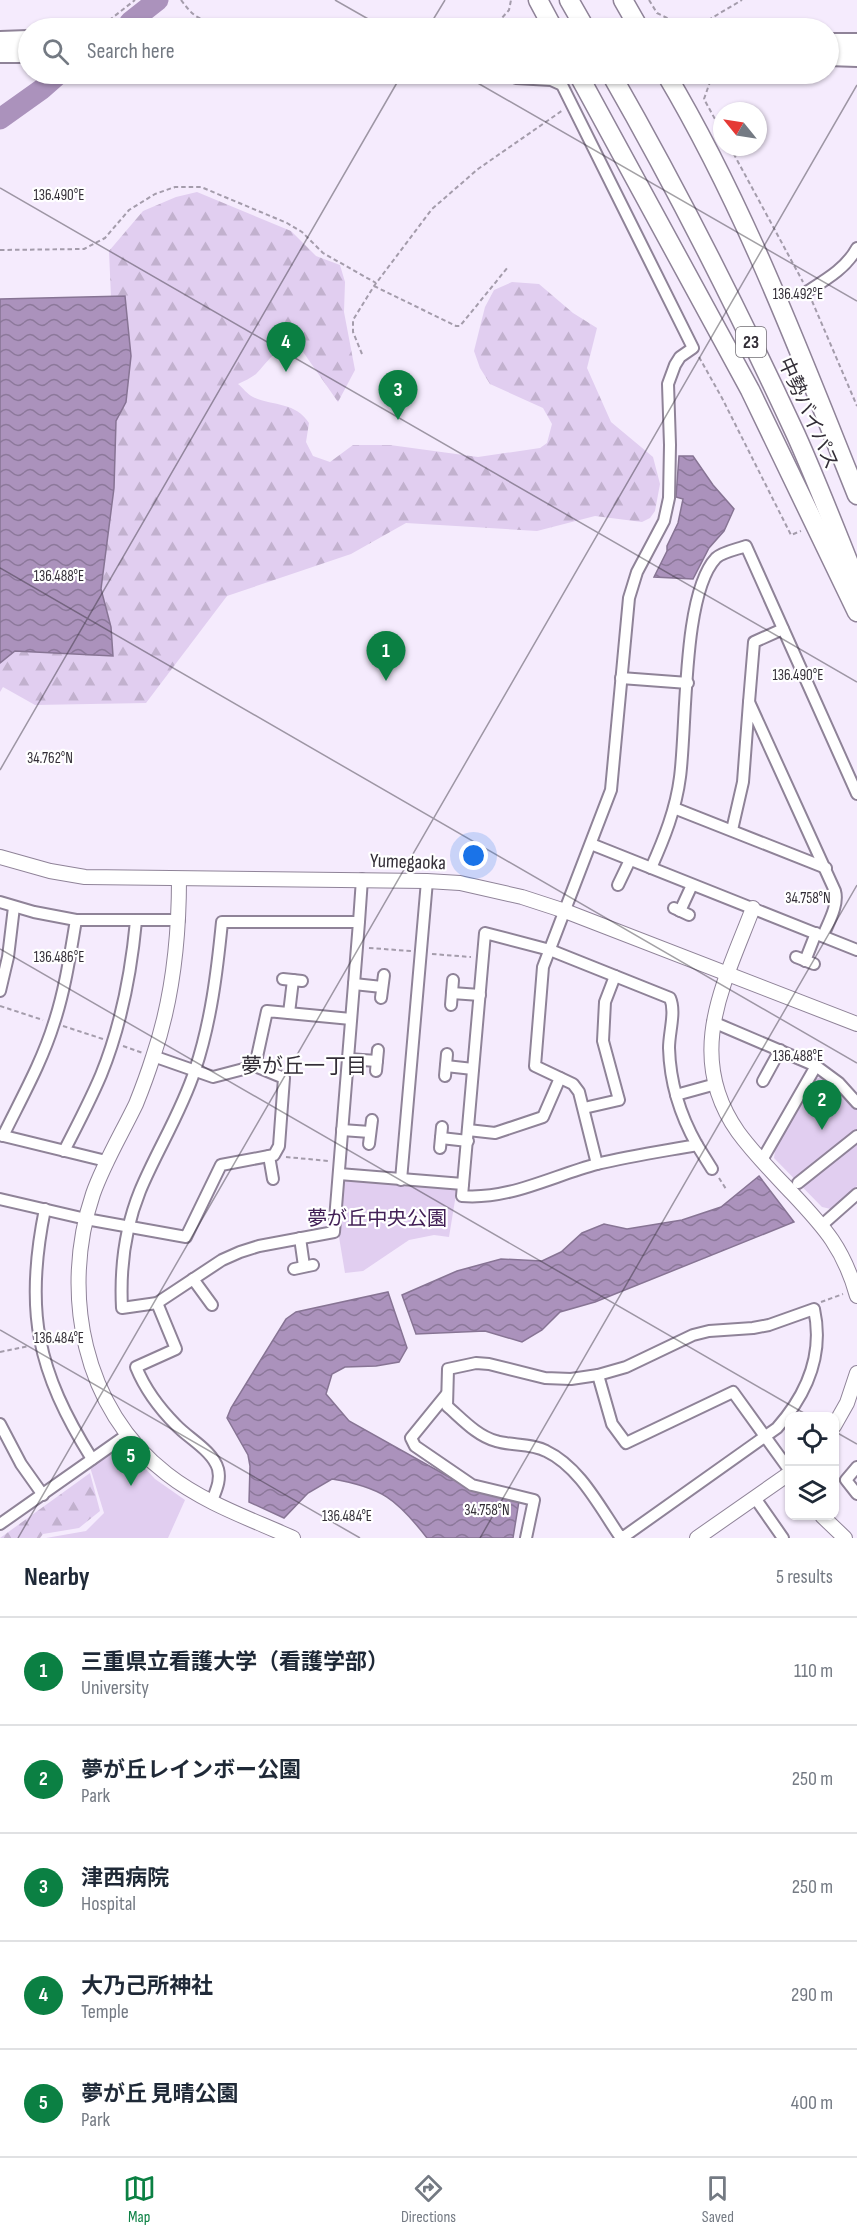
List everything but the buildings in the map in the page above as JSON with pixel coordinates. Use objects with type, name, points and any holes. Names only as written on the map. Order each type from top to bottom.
[{"type":"highway","points":[[537,0],[548,18]]},
{"type":"highway","points":[[569,0],[579,18]]},
{"type":"highway","points":[[625,0],[634,18]]},
{"type":"highway","points":[[583,84],[750,390],[857,612]]},
{"type":"highway","name":"中勢バイパス","points":[[617,84],[731,300],[782,406],[857,583]]},
{"type":"highway","points":[[672,84],[748,228],[857,495]]},
{"type":"main road","points":[[0,40],[18,35]]},
{"type":"main road","points":[[839,42],[857,42]]},
{"type":"main road","points":[[0,54],[18,54]]},
{"type":"main road","points":[[839,57],[857,58]]},
{"type":"street","points":[[560,84],[573,103],[693,348],[680,357],[675,364],[668,384],[671,487],[664,520],[631,586],[611,790],[543,967],[535,1065],[573,1084],[579,1092],[597,1164]]},
{"type":"street","points":[[808,291],[832,276],[857,248]]},
{"type":"street","points":[[651,868],[674,808],[680,776],[693,616],[701,586],[717,557],[746,546],[857,794]]},
{"type":"street","points":[[732,830],[743,782],[754,642],[783,629]]},
{"type":"street","points":[[621,678],[688,683]]},
{"type":"street","points":[[749,702],[826,868],[837,897],[805,961]]},
{"type":"street","points":[[674,808],[826,868]]},
{"type":"street","points":[[591,844],[857,950]]},
{"type":"street","name":"Yumegaoka","points":[[0,857],[50,871],[85,877],[362,879],[460,883],[522,897],[566,911],[857,1024]]},
{"type":"street","points":[[619,885],[630,860]]},
{"type":"street","points":[[179,879],[179,920],[169,1000],[136,1104],[106,1161],[86,1219],[79,1264],[79,1318],[91,1366],[106,1401],[128,1434],[162,1471],[194,1492],[292,1538]]},
{"type":"street","points":[[359,922],[222,922],[213,1000],[195,1070],[169,1133],[140,1191],[129,1226],[122,1274],[122,1308],[158,1303],[222,1260],[240,1252],[334,1232],[359,922],[362,879]]},
{"type":"street","points":[[401,1180],[427,881]]},
{"type":"street","points":[[681,911],[692,885]]},
{"type":"street","points":[[0,902],[76,920],[179,920]]},
{"type":"street","points":[[0,991],[8,957],[14,907]]},
{"type":"street","points":[[753,909],[727,975],[713,1022],[711,1050],[716,1084],[730,1119],[762,1160],[822,1225],[839,1249],[856,1293]]},
{"type":"street","points":[[76,920],[64,989],[54,1024],[35,1071],[2,1136],[106,1161]]},
{"type":"street","points":[[64,1150],[100,1076],[113,1042],[129,975],[136,921]]},
{"type":"street","points":[[697,1145],[597,1164],[500,1195],[479,1198],[462,1196],[485,933],[550,950],[670,998],[673,1005],[669,1048],[676,1095],[684,1121],[712,1169]]},
{"type":"street","points":[[354,984],[382,993],[384,975]]},
{"type":"street","points":[[584,1108],[619,1100],[603,1041],[605,1002],[615,976]]},
{"type":"street","points":[[289,1013],[293,980]]},
{"type":"street","points":[[451,1005],[453,980]]},
{"type":"street","points":[[452,993],[480,995]]},
{"type":"street","points":[[255,1066],[267,1011],[351,1019]]},
{"type":"street","points":[[713,1022],[816,1066],[839,1083],[857,1103]]},
{"type":"street","points":[[763,1081],[780,1050]]},
{"type":"street","points":[[447,1054],[445,1071],[473,1069]]},
{"type":"street","points":[[0,1199],[86,1219],[186,1237],[221,1165],[272,1154],[279,1146],[284,1078],[255,1066],[213,1077],[153,1056]]},
{"type":"street","points":[[348,1059],[377,1061]]},
{"type":"street","points":[[762,1160],[816,1066]]},
{"type":"street","points":[[441,1138],[495,1133],[543,1117],[560,1077]]},
{"type":"street","points":[[676,1095],[716,1084]]},
{"type":"street","points":[[369,1144],[372,1120]]},
{"type":"street","points":[[342,1130],[370,1132]]},
{"type":"street","points":[[798,1183],[857,1136]]},
{"type":"street","points":[[272,1154],[273,1179]]},
{"type":"street","points":[[339,1174],[463,1184]]},
{"type":"street","points":[[822,1225],[856,1196]]},
{"type":"street","points":[[45,1209],[36,1264],[38,1328],[53,1387],[92,1459]]},
{"type":"street","points":[[300,1238],[304,1267]]},
{"type":"street","points":[[193,1279],[212,1305]]},
{"type":"street","points":[[158,1303],[176,1349],[136,1367],[143,1384],[175,1425],[189,1438],[200,1444],[218,1467],[219,1485],[212,1501]]},
{"type":"street","points":[[814,1309],[817,1321],[817,1346],[809,1381],[794,1407],[777,1428],[622,1538],[575,1473],[561,1459],[542,1449],[489,1439],[477,1432],[447,1406],[448,1369],[476,1363],[545,1378],[572,1379],[598,1375],[626,1367],[693,1335],[769,1325],[814,1309]]},
{"type":"street","points":[[839,1417],[847,1403],[857,1373]]},
{"type":"street","points":[[598,1375],[612,1424],[626,1443],[733,1392],[785,1466]]},
{"type":"street","points":[[446,1395],[411,1438],[415,1446],[472,1485],[534,1500],[526,1538]]},
{"type":"street","points":[[0,1424],[21,1464],[43,1495]]},
{"type":"street","points":[[0,1524],[128,1434]]},
{"type":"street","points":[[857,1467],[846,1480],[857,1494]]},
{"type":"street","points":[[697,1538],[785,1475]]},
{"type":"street","points":[[755,1498],[778,1536]]},
{"type":"street","points":[[827,1520],[845,1538]]},
{"type":"path","points":[[112,18],[135,0]]},
{"type":"path","points":[[181,0],[198,18]]},
{"type":"path","points":[[502,18],[509,10],[511,0]]},
{"type":"path","points":[[649,0],[657,13],[667,18]]},
{"type":"path","points":[[712,18],[742,0]]},
{"type":"path","points":[[709,84],[704,99],[713,116]]},
{"type":"path","points":[[362,354],[353,332],[352,320],[375,284],[438,202],[478,169],[573,103]]},
{"type":"path","points":[[735,156],[808,291],[857,406]]},
{"type":"path","points":[[0,250],[84,249],[105,238],[129,210],[155,194],[175,187],[201,187],[287,223],[302,232],[323,253],[375,284],[456,326],[460,326],[508,267]]},
{"type":"path","points":[[693,348],[722,398],[791,535],[802,530]]},
{"type":"path","points":[[357,947],[483,958]]},
{"type":"path","points":[[0,1006],[153,1056]]},
{"type":"path","points":[[272,1154],[340,1161]]},
{"type":"path","points":[[814,1309],[820,1303],[856,1293]]},
{"type":"green space","points":[[197,192],[291,231],[316,256],[340,265],[345,282],[344,312],[355,370],[338,402],[301,349],[286,348],[280,351],[270,358],[256,374],[238,384],[253,397],[291,408],[304,416],[309,423],[306,442],[313,456],[330,462],[353,445],[390,445],[478,457],[540,448],[547,443],[552,424],[543,408],[490,384],[480,368],[474,351],[485,307],[494,290],[512,282],[539,284],[573,313],[597,328],[587,368],[611,422],[653,457],[660,484],[655,511],[650,518],[642,522],[595,516],[537,531],[406,523],[351,554],[227,596],[146,703],[35,705],[3,687],[0,692],[0,663],[15,651],[113,656],[111,627],[101,589],[114,488],[116,421],[126,402],[125,297],[111,297],[109,251],[143,211],[176,197]]},
{"type":"green space","points":[[824,1076],[857,1110],[857,1186],[831,1209],[822,1207],[774,1158],[775,1150],[815,1079]]},
{"type":"green space","name":"夢が丘中央公園","points":[[343,1180],[385,1182],[408,1187],[417,1184],[457,1188],[449,1237],[434,1235],[409,1240],[363,1271],[345,1273],[339,1237]]},
{"type":"green space","points":[[118,1447],[126,1448],[155,1479],[185,1500],[168,1538],[46,1538],[86,1531],[104,1513],[90,1467]]},
{"type":"green space","points":[[90,1473],[100,1511],[79,1528],[43,1534],[40,1538],[0,1538]]},
{"type":"water","points":[[125,296],[131,356],[126,402],[116,421],[114,488],[101,589],[111,627],[113,656],[15,651],[0,663],[0,299]]},
{"type":"water","points":[[679,456],[693,456],[713,485],[734,509],[724,531],[709,548],[693,579],[654,577],[678,523],[683,499],[676,497]]},
{"type":"water","points":[[759,1176],[794,1222],[595,1302],[560,1312],[542,1330],[522,1342],[485,1331],[416,1334],[402,1295],[457,1271],[501,1259],[542,1261],[561,1252],[582,1233],[604,1224],[627,1229],[682,1220],[721,1207]]},
{"type":"water","points":[[388,1292],[407,1348],[399,1362],[376,1366],[345,1367],[332,1374],[326,1394],[349,1421],[474,1491],[519,1501],[513,1538],[427,1538],[406,1513],[387,1497],[363,1486],[332,1479],[308,1493],[284,1518],[249,1502],[248,1455],[227,1418],[286,1319],[296,1312]]},
{"type":"waterway","points":[[135,18],[158,0]]},
{"type":"waterway","points":[[0,119],[48,84]]},
{"type":"place","name":"大乃己所神社","points":[[286,372]]},
{"type":"place","name":"津西病院","points":[[398,420]]},
{"type":"place","name":"三重県立看護大学（看護学部）","points":[[386,681]]},
{"type":"place","name":"夢が丘レインボー公園","points":[[822,1130]]},
{"type":"place","name":"夢が丘 見晴公園","points":[[131,1486]]},
{"type":"district","name":"夢が丘一丁目","points":[[304,1066]]}]
